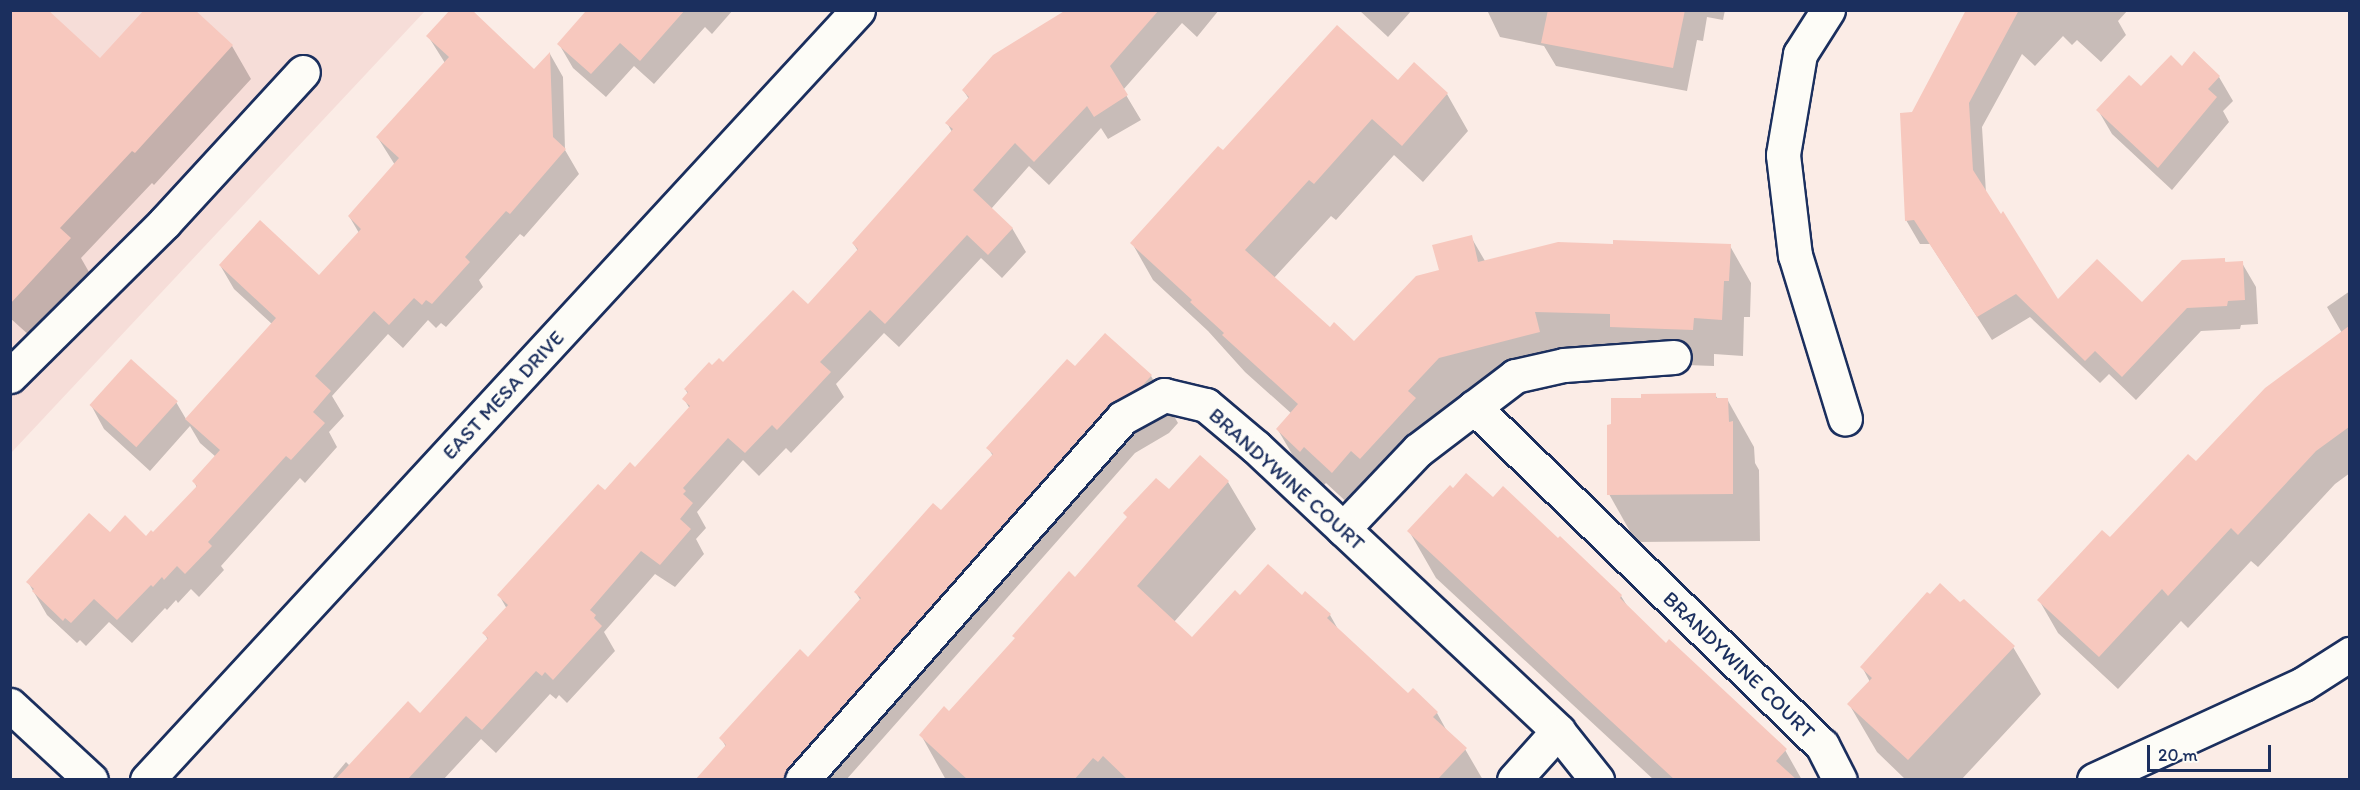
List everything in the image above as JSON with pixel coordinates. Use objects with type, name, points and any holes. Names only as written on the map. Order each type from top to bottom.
[{"type":"street","name":"EAST MESA DRIVE","points":[[147,780],[858,10]]},
{"type":"street","points":[[1828,10],[1800,54],[1783,155],[1795,255],[1845,420]]},
{"type":"street","points":[[10,375],[164,224],[303,72]]},
{"type":"street","points":[[1343,530],[1418,450],[1515,376],[1564,365],[1674,357]]},
{"type":"street","name":"BRANDYWINE COURT","points":[[802,780],[1122,418],[1164,395],[1206,405],[1256,447],[1558,731],[1597,780]]},
{"type":"street","name":"BRANDYWINE COURT","points":[[1474,407],[1822,745],[1840,780]]},
{"type":"street","points":[[2097,779],[2303,684],[2347,660]]},
{"type":"street","points":[[10,705],[91,780]]},
{"type":"street","points":[[1514,780],[1558,731]]},
{"type":"shaded area","points":[[11,11],[425,11],[11,453]]},
{"type":"building","points":[[10,10],[48,10],[100,58],[144,10],[195,10],[233,45],[135,153],[132,151],[60,228],[71,238],[10,304]]},
{"type":"building","points":[[450,10],[472,10],[534,69],[550,52],[553,137],[566,149],[510,214],[506,211],[465,257],[470,262],[432,304],[426,300],[422,305],[414,298],[389,325],[374,311],[315,376],[331,391],[313,412],[325,423],[291,460],[286,456],[208,542],[212,546],[185,574],[177,566],[164,580],[162,577],[153,587],[151,585],[117,620],[94,599],[71,623],[65,618],[63,621],[32,591],[34,589],[26,582],[89,513],[110,532],[125,515],[146,536],[151,530],[153,532],[197,486],[192,481],[220,450],[185,419],[276,318],[219,265],[260,220],[319,275],[361,229],[348,216],[399,158],[376,137],[449,57],[426,36]]},
{"type":"building","points":[[584,10],[685,10],[640,61],[620,43],[591,74],[557,44],[585,12]]},
{"type":"building","points":[[1066,10],[1159,10],[1110,66],[1128,95],[1094,117],[1087,106],[1034,162],[1015,143],[973,190],[1013,228],[988,255],[967,235],[885,324],[870,310],[820,362],[831,372],[777,430],[772,425],[745,453],[728,438],[683,488],[686,491],[683,494],[693,503],[680,519],[691,529],[660,565],[641,551],[590,610],[602,626],[553,680],[545,672],[542,676],[536,671],[482,730],[466,716],[407,780],[335,780],[408,701],[420,713],[488,638],[482,633],[508,605],[497,595],[598,484],[605,490],[630,462],[635,467],[690,406],[682,399],[688,392],[684,389],[709,362],[712,365],[719,358],[723,362],[793,290],[808,304],[858,249],[852,243],[953,129],[945,123],[969,97],[962,90],[993,55]]},
{"type":"building","points":[[1548,10],[1685,10],[1673,68],[1541,43]]},
{"type":"building","points":[[1966,10],[2019,10],[1969,103],[1973,170],[2001,214],[2003,211],[2058,299],[2097,259],[2142,302],[2182,260],[2225,258],[2225,262],[2243,261],[2245,300],[2228,301],[2227,306],[2187,308],[2122,377],[2095,351],[2085,361],[2016,294],[1977,317],[1914,220],[1905,221],[1900,113],[1912,112]]},
{"type":"building","points":[[1337,25],[1398,80],[1414,62],[1448,93],[1402,146],[1372,119],[1314,184],[1309,180],[1245,250],[1330,327],[1334,322],[1354,341],[1416,276],[1439,270],[1432,245],[1472,235],[1478,262],[1558,242],[1613,244],[1613,240],[1731,244],[1729,281],[1724,281],[1722,320],[1694,318],[1693,330],[1610,327],[1610,314],[1535,312],[1540,332],[1439,358],[1408,391],[1416,398],[1360,459],[1351,451],[1332,473],[1304,447],[1300,452],[1276,429],[1298,404],[1222,335],[1224,333],[1190,302],[1192,300],[1130,243],[1218,146],[1223,150]]},
{"type":"building","points":[[2194,51],[2220,76],[2208,89],[2217,97],[2158,168],[2096,110],[2129,75],[2141,86],[2171,55],[2182,66]]},
{"type":"building","points":[[2349,326],[2349,427],[2316,451],[2238,535],[2231,528],[2168,596],[2162,589],[2099,657],[2037,600],[2102,530],[2110,537],[2188,454],[2196,461],[2265,388]]},
{"type":"building","points":[[1105,333],[1152,375],[1142,386],[1108,406],[788,768],[784,780],[695,780],[726,745],[719,738],[800,649],[808,657],[861,598],[854,592],[933,503],[941,510],[993,454],[986,448],[1067,359],[1075,366]]},
{"type":"building","points":[[131,359],[178,401],[136,447],[90,405]]},
{"type":"building","points":[[1716,393],[1716,398],[1728,398],[1729,422],[1733,421],[1733,494],[1607,495],[1607,425],[1611,424],[1611,398],[1641,398],[1641,394]]},
{"type":"building","points":[[1200,455],[1229,481],[1137,586],[1192,637],[1235,590],[1240,595],[1268,564],[1302,595],[1305,591],[1331,614],[1327,618],[1408,693],[1413,688],[1438,712],[1433,717],[1467,748],[1437,780],[1128,780],[1103,756],[1098,762],[1093,758],[1074,780],[968,780],[919,735],[944,706],[949,711],[1015,638],[1012,636],[1069,571],[1075,577],[1127,517],[1123,513],[1156,478],[1169,489]]},
{"type":"building","points":[[1466,473],[1493,497],[1503,486],[1558,538],[1560,536],[1622,595],[1620,598],[1666,643],[1669,639],[1787,749],[1776,761],[1797,780],[1675,780],[1586,698],[1407,531],[1450,485],[1453,488]]},
{"type":"building","points":[[1940,583],[1960,602],[1964,599],[2015,646],[1908,760],[1847,704],[1872,678],[1860,667],[1927,592],[1930,594]]}]
